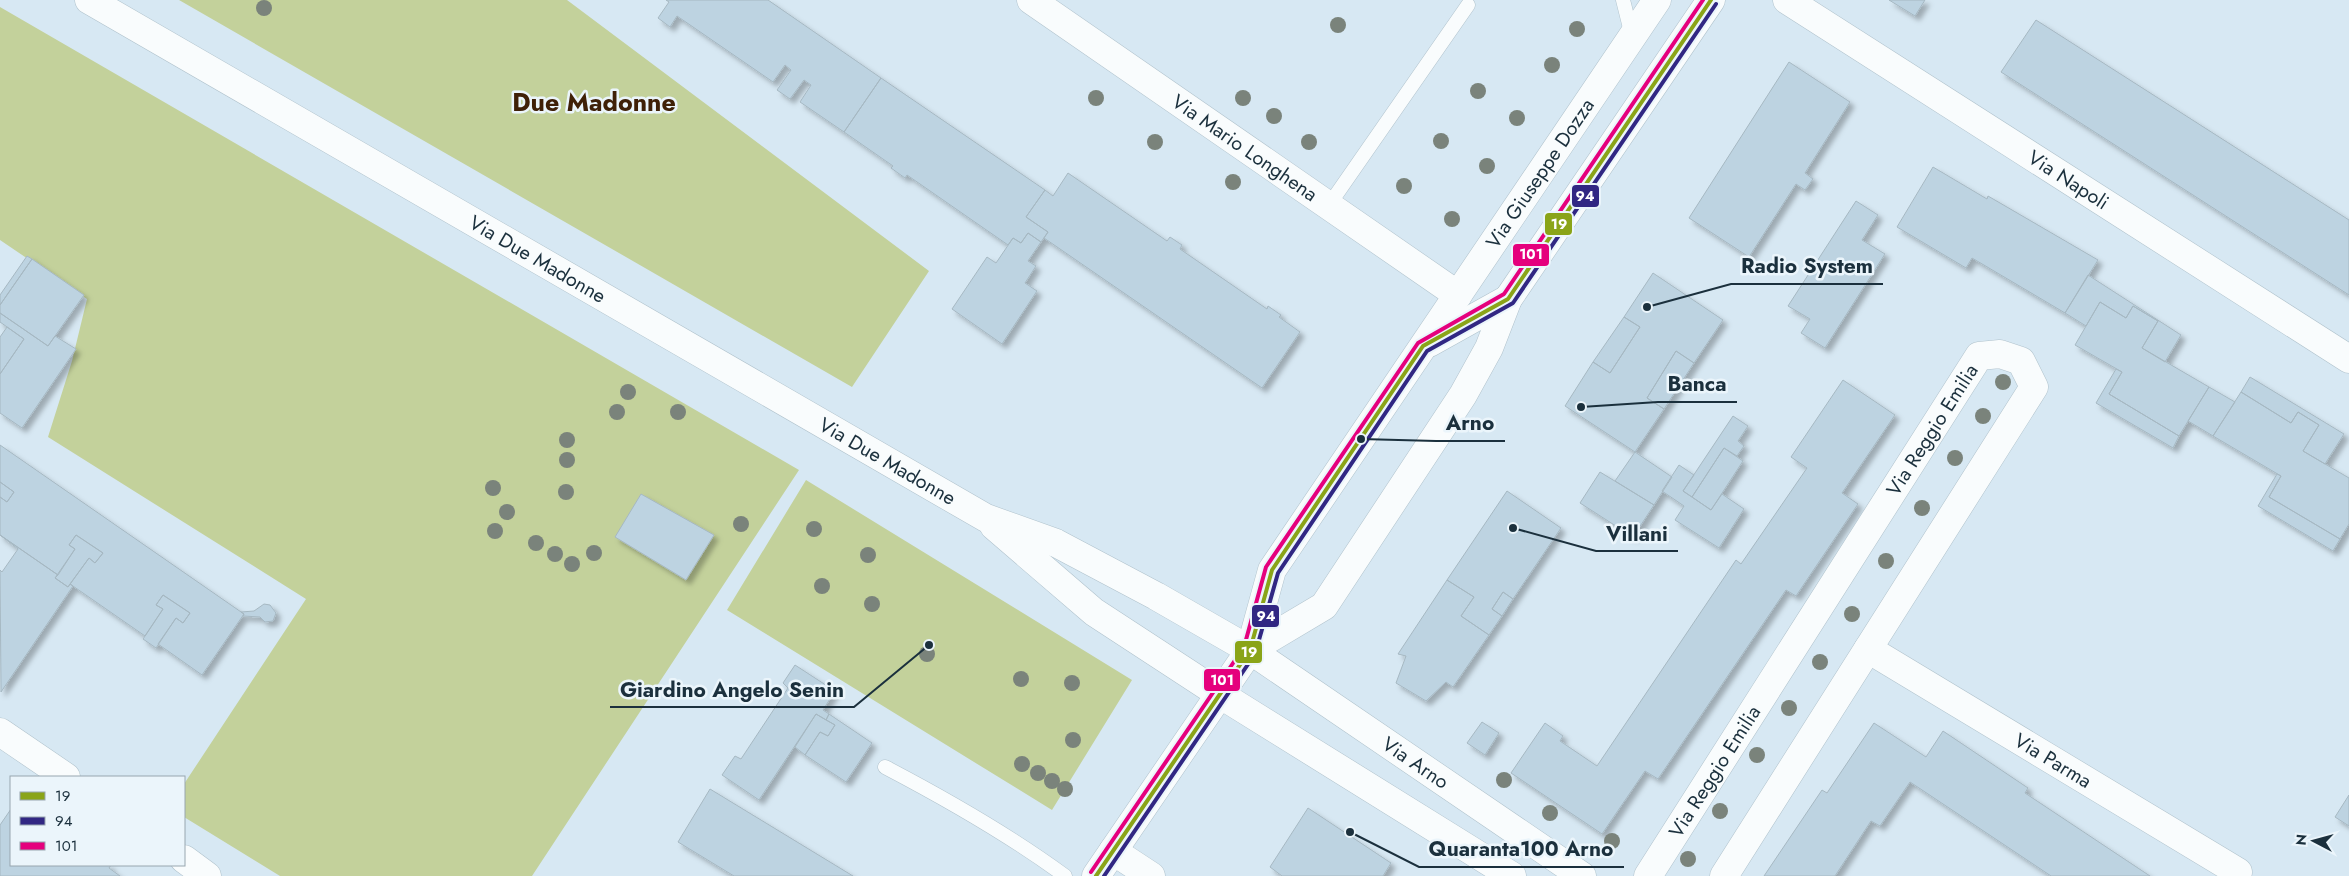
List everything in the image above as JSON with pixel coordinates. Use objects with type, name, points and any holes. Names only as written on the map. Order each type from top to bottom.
[{"type":"street","name":"Via Due Madonne","points":[[88,0],[986,518],[1056,543],[1156,596],[1250,650]]},
{"type":"street","name":"Via Mario Longhena","points":[[1031,0],[1458,294]]},
{"type":"street","name":"Via Giuseppe Dozza","points":[[1250,650],[1272,570],[1657,0]]},
{"type":"street","name":"Via Giuseppe Dozza","points":[[1250,650],[1324,606],[1463,395],[1488,348],[1508,298],[1711,0]]},
{"type":"street","name":"Via Napoli","points":[[1787,0],[2349,358]]},
{"type":"street","name":"Via Giuseppe Dozza","points":[[1423,346],[1508,298]]},
{"type":"street","name":"Via Reggio Emilia","points":[[1648,876],[1978,356],[2000,354],[2021,361],[2034,387],[1724,876]]},
{"type":"street","name":"Via Due Madonne","points":[[986,518],[1094,612],[1221,695]]},
{"type":"street","name":"Via Parma","points":[[1868,649],[2238,872]]},
{"type":"street","points":[[1096,876],[1250,650]]},
{"type":"street","name":"Via Arno","points":[[1250,650],[1582,876]]},
{"type":"street","points":[[1221,695],[1512,876]]},
{"type":"street","points":[[0,732],[65,776]]},
{"type":"street","points":[[1113,851],[1151,876]]},
{"type":"street","points":[[185,861],[208,876]]},
{"type":"lane","points":[[1623,0],[1632,37]]},
{"type":"lane","points":[[1329,206],[1468,5]]},
{"type":"lane","points":[[885,767],[962,807],[1024,846],[1065,876]]},
{"type":"green space","points":[[179,0],[567,0],[929,271],[852,387]]},
{"type":"green space","points":[[0,7],[799,470],[532,876],[280,876],[185,818],[185,782],[306,599],[48,437],[72,361],[87,299],[0,240]]},
{"type":"green space","points":[[806,480],[1132,680],[1052,810],[727,610]]},
{"type":"building","points":[[666,0],[768,0],[881,78],[844,132],[800,102],[811,85],[804,80],[790,99],[777,90],[791,70],[785,65],[773,82],[677,16],[670,27],[658,18],[669,2]]},
{"type":"building","points":[[1889,0],[1925,0],[1915,16]]},
{"type":"building","points":[[2036,20],[2349,220],[2349,295],[2001,72]]},
{"type":"building","points":[[1789,62],[1850,102],[1805,173],[1813,179],[1805,190],[1796,184],[1749,257],[1689,218]]},
{"type":"building","points":[[881,78],[1045,190],[1026,217],[1048,232],[1041,242],[1028,233],[1021,243],[1013,238],[1008,245],[907,175],[905,178],[891,168],[893,166],[844,132]]},
{"type":"building","points":[[1933,167],[1987,199],[1988,196],[2098,260],[2065,313],[1972,258],[1966,268],[1897,227]]},
{"type":"building","points":[[1068,173],[1167,241],[1170,237],[1182,245],[1180,249],[1267,309],[1268,306],[1281,315],[1279,317],[1300,332],[1262,388],[1044,238],[1048,232],[1026,217],[1045,190],[1053,196]]},
{"type":"building","points":[[1856,201],[1878,215],[1862,240],[1885,254],[1825,348],[1801,333],[1810,319],[1788,306]]},
{"type":"building","points":[[1028,233],[1041,242],[1028,261],[1036,266],[1025,283],[1037,291],[1002,344],[952,309],[987,257],[996,263],[1013,238],[1021,243]]},
{"type":"building","points":[[27,256],[32,259],[0,305],[0,295]]},
{"type":"building","points":[[32,259],[84,295],[48,346],[0,313],[0,305]]},
{"type":"building","points":[[1653,273],[1723,320],[1694,363],[1676,351],[1647,398],[1664,409],[1635,452],[1565,406],[1593,362],[1610,373],[1640,327],[1624,317]]},
{"type":"building","points":[[2088,275],[2181,335],[2165,362],[2142,348],[2158,321],[2133,306],[2126,318],[2100,302],[2086,326],[2065,313]]},
{"type":"building","points":[[2100,302],[2126,318],[2133,306],[2158,321],[2142,348],[2209,387],[2179,436],[2109,394],[2122,372],[2075,345]]},
{"type":"building","points":[[0,313],[48,346],[55,336],[76,349],[22,428],[0,413],[0,374],[24,339],[0,322]]},
{"type":"building","points":[[1624,317],[1640,327],[1610,373],[1593,362]]},
{"type":"building","points":[[7,327],[24,339],[0,374],[0,337]]},
{"type":"building","points":[[1676,351],[1694,363],[1664,409],[1647,398]]},
{"type":"building","points":[[2116,369],[2122,372],[2109,394],[2179,436],[2173,448],[2096,403]]},
{"type":"building","points":[[2250,377],[2344,434],[2325,464],[2303,451],[2319,425],[2298,412],[2291,423],[2241,392]]},
{"type":"building","points":[[1843,380],[1895,415],[1842,493],[1858,504],[1796,596],[1786,590],[1658,779],[1645,771],[1602,834],[1511,773],[1545,723],[1563,736],[1560,741],[1597,766],[1736,560],[1741,564],[1807,468],[1791,457]]},
{"type":"building","points":[[2209,387],[2235,402],[2213,436],[2188,421]]},
{"type":"building","points":[[2241,392],[2291,423],[2298,412],[2319,425],[2303,451],[2349,478],[2349,524],[2340,539],[2269,497],[2281,476],[2213,436]]},
{"type":"building","points":[[1733,416],[1748,426],[1738,441],[1744,446],[1737,456],[1724,448],[1692,497],[1683,491]]},
{"type":"building","points":[[0,445],[244,614],[202,675],[158,644],[176,618],[183,623],[190,613],[163,595],[156,605],[163,609],[145,636],[70,584],[89,558],[95,563],[103,553],[76,535],[69,545],[75,549],[58,575],[0,535],[0,497],[7,502],[14,492],[0,482]]},
{"type":"building","points":[[1724,448],[1743,461],[1711,510],[1692,497]]},
{"type":"building","points":[[1635,452],[1672,477],[1654,505],[1615,481]]},
{"type":"building","points":[[1679,465],[1694,475],[1683,491],[1711,510],[1722,494],[1744,509],[1719,548],[1675,520],[1684,506],[1662,491]]},
{"type":"building","points":[[1600,472],[1654,505],[1633,537],[1580,503]]},
{"type":"building","points":[[2277,474],[2281,476],[2269,497],[2340,539],[2333,551],[2258,506]]},
{"type":"building","points":[[0,482],[14,492],[7,502],[0,497]]},
{"type":"building","points":[[1507,491],[1561,528],[1513,599],[1503,592],[1492,609],[1502,616],[1489,635],[1461,616],[1474,597],[1447,580]]},
{"type":"building","points":[[641,494],[714,535],[686,580],[615,537]]},
{"type":"building","points":[[0,535],[58,575],[55,578],[68,587],[70,584],[73,586],[1,692],[0,570],[2,572],[18,549]]},
{"type":"building","points":[[76,535],[103,553],[95,563],[89,558],[68,587],[55,578],[75,549],[69,545]]},
{"type":"building","points":[[1447,580],[1474,597],[1461,616],[1489,635],[1453,687],[1446,682],[1426,701],[1396,683],[1406,656],[1398,654]]},
{"type":"building","points":[[1503,592],[1513,599],[1502,616],[1492,609]]},
{"type":"building","points":[[163,595],[190,613],[183,623],[176,618],[156,648],[143,639],[163,609],[156,605]]},
{"type":"building","points":[[264,604],[270,605],[276,613],[273,621],[265,622],[260,617],[243,616],[244,614],[241,612],[254,611]]},
{"type":"building","points":[[795,665],[835,691],[823,710],[829,714],[826,720],[816,714],[759,800],[722,775],[735,756],[741,759],[788,688],[783,683]]},
{"type":"building","points":[[816,714],[835,725],[828,736],[820,732],[805,755],[795,747]]},
{"type":"building","points":[[829,714],[872,743],[846,782],[805,755],[820,732],[828,736],[835,725],[826,720]]},
{"type":"building","points":[[1482,722],[1499,733],[1485,755],[1467,743]]},
{"type":"building","points":[[1874,723],[1926,757],[1943,731],[2028,788],[2025,793],[2150,876],[2051,876],[1910,782],[1880,826],[1871,821],[1835,876],[1764,876],[1822,790],[1827,793]]},
{"type":"building","points":[[710,789],[853,876],[734,876],[678,842]]},
{"type":"building","points":[[2349,795],[2349,826],[2335,817]]},
{"type":"building","points":[[1308,808],[1391,863],[1383,876],[1282,876],[1270,867]]},
{"type":"building","points":[[10,810],[10,866],[110,866],[109,868],[120,876],[0,876],[0,825]]},
{"type":"transit line","name":"101","points":[[1091,872],[1244,647],[1266,567],[1418,343],[1504,294],[1703,0]]},
{"type":"transit line","name":"19","points":[[1096,876],[1250,650],[1272,570],[1423,346],[1508,299],[1711,0]]},
{"type":"transit line","name":"94","points":[[1104,876],[1255,654],[1278,573],[1427,351],[1513,303],[1716,4]]},
{"type":"place","name":"Radio System","points":[[1647,307]]},
{"type":"place","name":"Banca","points":[[1581,407]]},
{"type":"place","name":"Arno","points":[[1361,439]]},
{"type":"place","name":"Villani","points":[[1513,528]]},
{"type":"place","name":"Giardino Angelo Senin","points":[[929,645]]},
{"type":"place","name":"Quaranta100 Arno","points":[[1350,832]]},
{"type":"district","name":"Due Madonne","points":[[594,102]]}]
